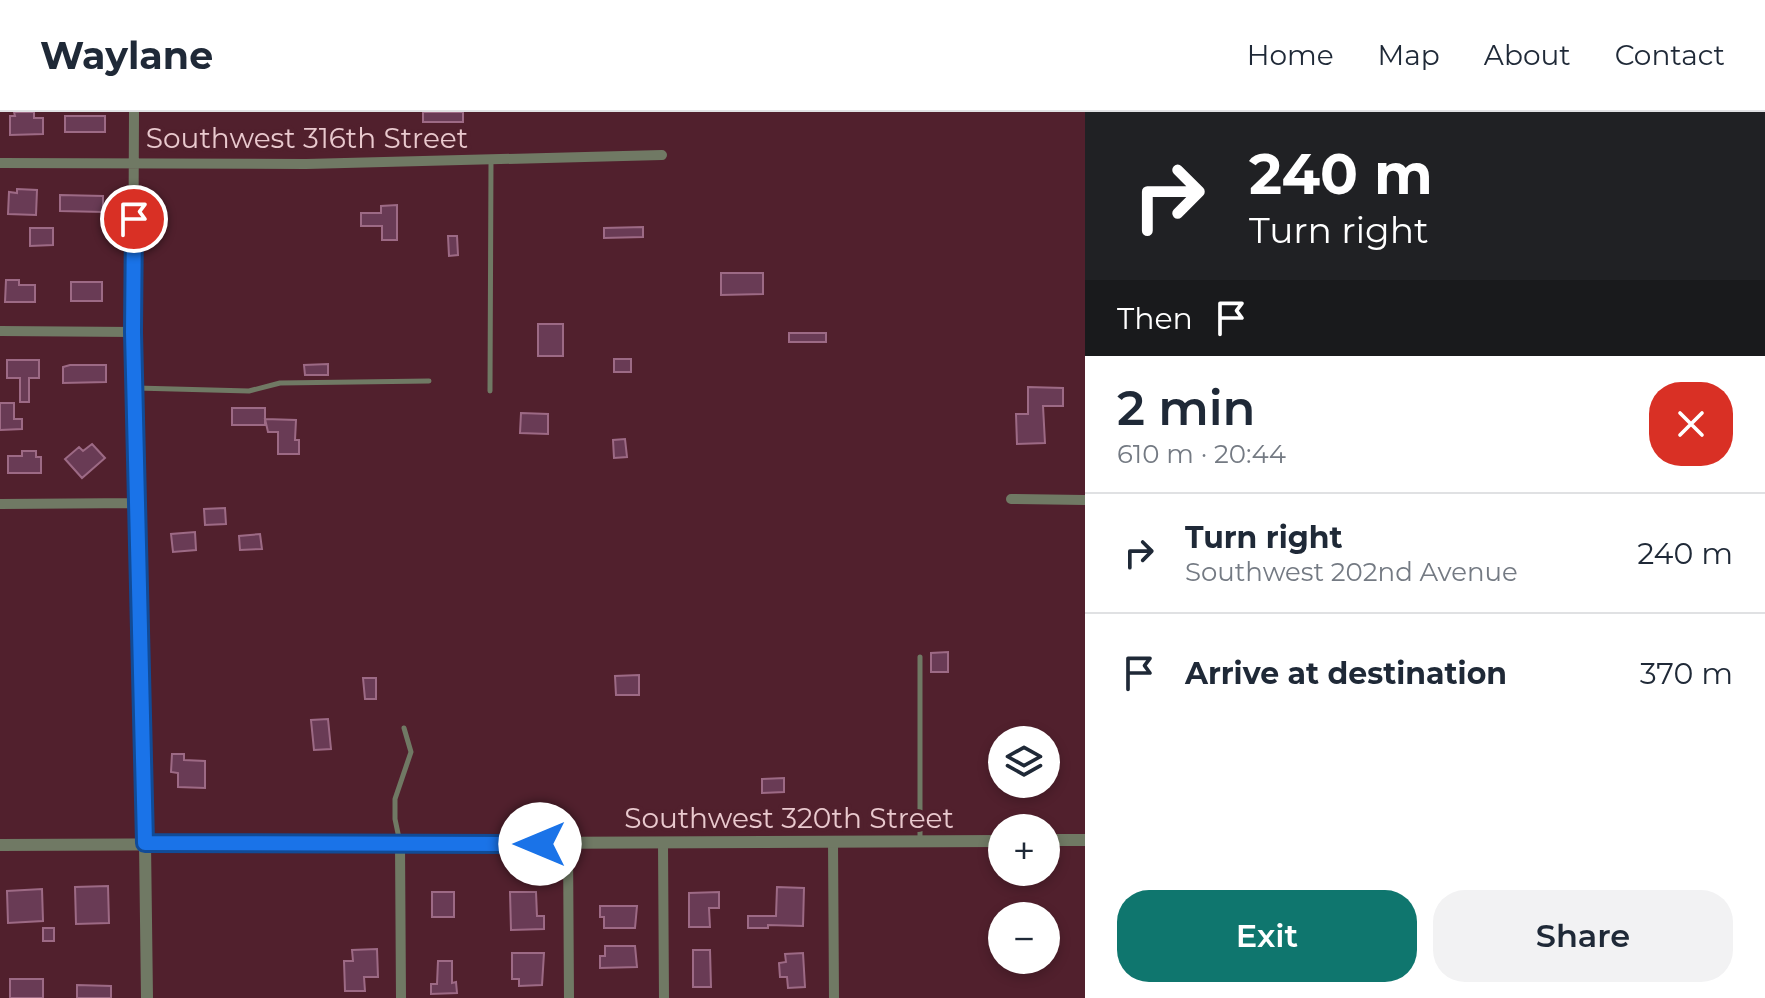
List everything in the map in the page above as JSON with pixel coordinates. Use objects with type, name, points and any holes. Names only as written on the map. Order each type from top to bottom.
[{"type":"street","points":[[134,112],[133,332],[139,503],[147,998]]},
{"type":"street","name":"Southwest 316th Street","points":[[0,163],[306,164],[662,155]]},
{"type":"street","points":[[0,331],[133,332]]},
{"type":"street","points":[[1011,499],[1085,500]]},
{"type":"street","points":[[0,504],[139,503]]},
{"type":"street","points":[[1060,840],[1085,840]]},
{"type":"street","points":[[833,841],[834,998]]},
{"type":"street","name":"Southwest 320th Street","points":[[0,845],[988,841]]},
{"type":"street","points":[[400,844],[401,998]]},
{"type":"street","points":[[568,844],[569,998]]},
{"type":"street","points":[[663,844],[664,998]]},
{"type":"lane","points":[[490,391],[491,161]]},
{"type":"lane","points":[[135,388],[249,391],[280,383],[429,381]]},
{"type":"lane","points":[[920,657],[920,841]]},
{"type":"lane","points":[[400,844],[395,799],[411,752],[404,728]]},
{"type":"building","points":[[14,112],[34,112],[34,118],[43,118],[43,134],[10,135],[10,116],[15,116]]},
{"type":"building","points":[[423,112],[463,112],[463,122],[423,122]]},
{"type":"building","points":[[65,116],[105,116],[105,132],[65,132]]},
{"type":"building","points":[[17,189],[37,190],[36,215],[8,214],[9,192],[17,193]]},
{"type":"building","points":[[60,195],[103,196],[103,212],[60,211]]},
{"type":"building","points":[[397,205],[397,240],[382,240],[382,226],[361,226],[361,213],[381,213],[381,206]]},
{"type":"building","points":[[643,227],[643,237],[604,238],[604,228]]},
{"type":"building","points":[[30,228],[53,228],[53,245],[30,246]]},
{"type":"building","points":[[448,236],[457,236],[458,255],[449,256]]},
{"type":"building","points":[[721,273],[763,273],[763,294],[721,295]]},
{"type":"building","points":[[6,280],[19,280],[19,285],[35,285],[35,302],[5,302]]},
{"type":"building","points":[[71,282],[102,282],[102,301],[71,301]]},
{"type":"building","points":[[538,324],[563,324],[563,356],[538,356]]},
{"type":"building","points":[[789,333],[826,333],[826,342],[789,342]]},
{"type":"building","points":[[614,359],[631,359],[631,372],[614,372]]},
{"type":"building","points":[[7,360],[39,360],[39,378],[29,378],[29,402],[20,402],[20,378],[7,378]]},
{"type":"building","points":[[328,364],[328,375],[305,375],[304,365]]},
{"type":"building","points":[[106,365],[106,382],[63,383],[63,367]]},
{"type":"building","points":[[1028,387],[1063,388],[1063,406],[1043,406],[1045,443],[1017,444],[1016,414],[1028,414]]},
{"type":"building","points":[[0,403],[14,403],[14,419],[22,419],[22,429],[0,430]]},
{"type":"building","points":[[232,408],[265,408],[265,425],[232,425]]},
{"type":"building","points":[[521,413],[548,414],[548,434],[520,433]]},
{"type":"building","points":[[265,419],[296,420],[295,440],[299,440],[299,454],[278,454],[278,432],[268,432]]},
{"type":"building","points":[[625,439],[627,457],[614,458],[613,440]]},
{"type":"building","points":[[92,444],[105,458],[82,478],[65,459],[79,447],[83,451]]},
{"type":"building","points":[[22,451],[36,451],[36,457],[41,457],[41,473],[8,473],[8,456],[22,456]]},
{"type":"building","points":[[225,508],[226,524],[205,525],[204,509]]},
{"type":"building","points":[[195,532],[196,550],[173,552],[171,534]]},
{"type":"building","points":[[260,534],[262,549],[240,550],[239,536]]},
{"type":"building","points":[[948,652],[948,672],[931,672],[931,653]]},
{"type":"building","points":[[639,675],[639,695],[616,695],[615,676]]},
{"type":"building","points":[[363,678],[376,678],[376,699],[365,699]]},
{"type":"building","points":[[328,719],[331,749],[314,750],[311,720]]},
{"type":"building","points":[[172,754],[184,754],[184,760],[205,761],[205,788],[178,787],[178,773],[171,772]]},
{"type":"building","points":[[784,778],[784,792],[762,793],[762,779]]},
{"type":"building","points":[[108,886],[109,923],[76,924],[75,887]]},
{"type":"building","points":[[777,887],[804,888],[803,926],[748,928],[748,916],[776,916]]},
{"type":"building","points":[[42,889],[43,921],[8,923],[7,891]]},
{"type":"building","points":[[432,892],[454,892],[454,917],[432,917]]},
{"type":"building","points":[[510,892],[536,892],[537,916],[544,916],[544,929],[511,930]]},
{"type":"building","points":[[719,892],[719,908],[709,908],[710,927],[689,927],[689,893]]},
{"type":"building","points":[[600,906],[637,906],[635,928],[604,928]]},
{"type":"building","points":[[43,928],[54,928],[54,941],[43,941]]},
{"type":"building","points":[[605,946],[635,946],[637,967],[600,968],[600,956],[605,956]]},
{"type":"building","points":[[377,949],[378,977],[364,977],[365,991],[345,991],[344,961],[353,961],[352,950]]},
{"type":"building","points":[[693,950],[710,950],[711,987],[693,987]]},
{"type":"building","points":[[512,953],[544,953],[542,985],[519,986],[519,979],[512,979]]},
{"type":"building","points":[[803,953],[805,987],[788,988],[787,977],[780,977],[779,963],[786,962],[785,954]]},
{"type":"building","points":[[438,961],[452,961],[452,983],[456,982],[457,993],[431,994],[431,984],[437,984]]},
{"type":"building","points":[[10,979],[43,979],[43,998],[10,998]]},
{"type":"building","points":[[77,985],[111,986],[111,998],[77,998]]},
{"type":"route","points":[[134,219],[133,332],[145,843],[540,844]]}]
